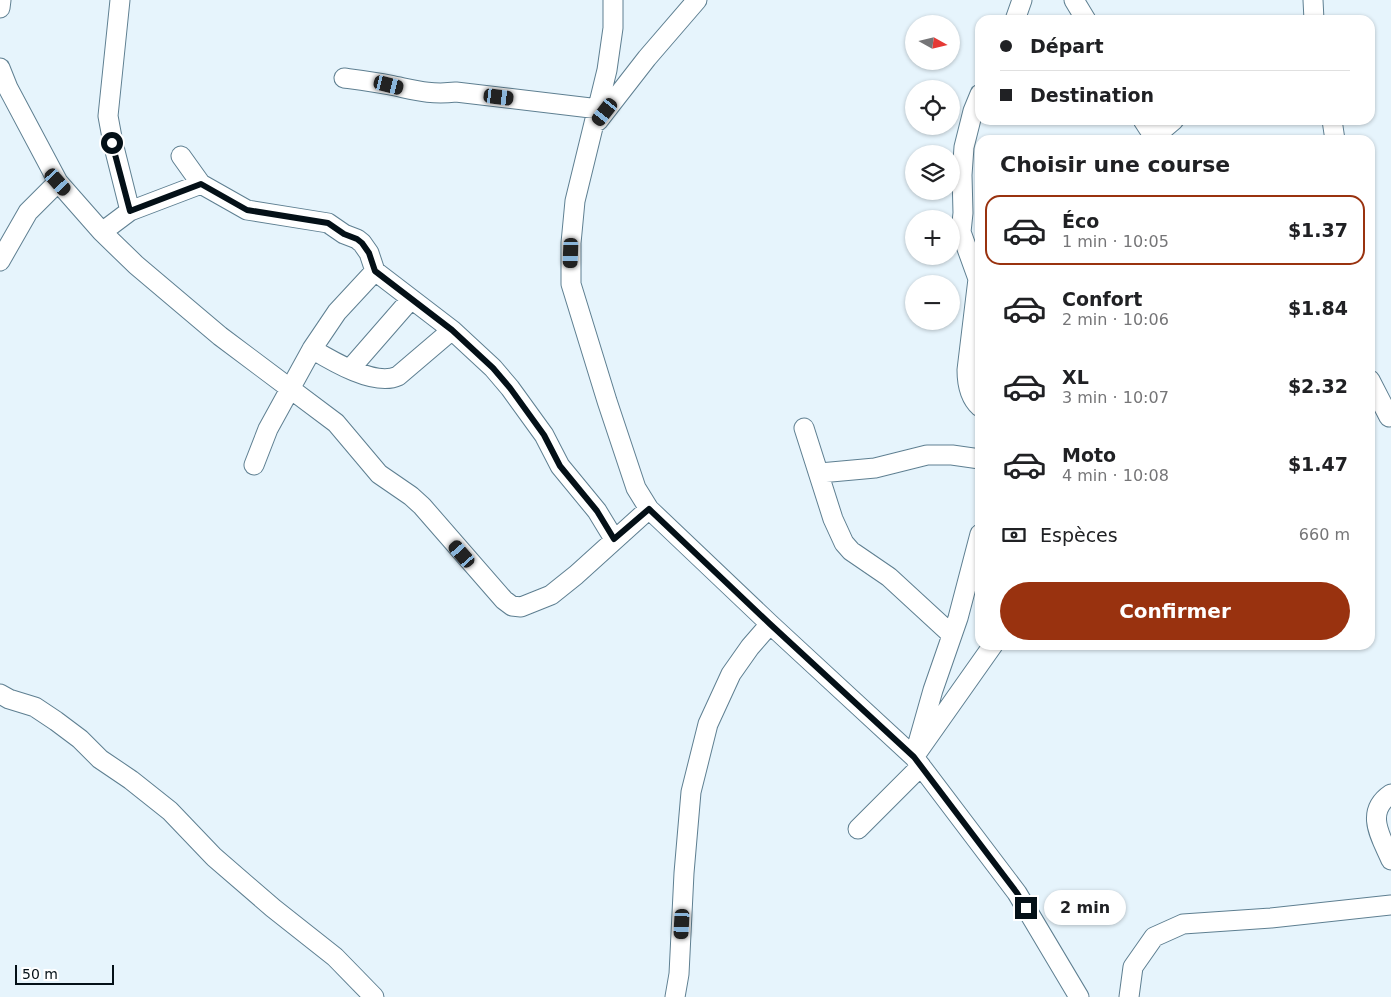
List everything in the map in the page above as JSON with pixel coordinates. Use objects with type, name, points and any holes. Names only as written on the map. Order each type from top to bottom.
[{"type":"street","points":[[0,8],[2,0]]},
{"type":"street","points":[[120,0],[108,116],[112,143],[130,211]]},
{"type":"street","points":[[613,0],[613,28],[607,70],[575,201],[571,243],[571,284],[636,488],[649,509],[917,761],[1017,893],[1079,997]]},
{"type":"street","points":[[597,117],[697,0]]},
{"type":"street","points":[[1016,15],[1022,0]]},
{"type":"street","points":[[1074,0],[1083,15]]},
{"type":"street","points":[[0,68],[8,88],[58,182],[102,232],[136,266],[220,336],[336,424],[379,474],[422,506],[488,583],[512,606],[521,607],[551,595],[649,509]]},
{"type":"street","points":[[344,78],[420,92],[437,94],[456,92],[597,117]]},
{"type":"street","points":[[975,105],[964,147],[962,175],[964,213],[962,232],[975,270]]},
{"type":"street","points":[[1158,135],[1169,125]]},
{"type":"street","points":[[181,156],[201,184],[247,210],[328,223],[362,243],[369,253],[375,271],[452,330],[493,368],[544,435],[560,466],[597,511],[614,539]]},
{"type":"street","points":[[0,261],[28,212],[58,182]]},
{"type":"street","points":[[102,232],[130,211],[201,184]]},
{"type":"street","points":[[254,465],[268,429],[312,349],[337,312],[375,271]]},
{"type":"street","points":[[350,369],[411,299]]},
{"type":"street","points":[[975,304],[967,381],[975,403]]},
{"type":"street","points":[[312,349],[367,376],[392,379],[452,330]]},
{"type":"street","points":[[1375,390],[1389,418],[1391,416]]},
{"type":"street","points":[[804,428],[820,473],[833,520],[844,543],[851,551],[890,577],[952,635]]},
{"type":"street","points":[[820,473],[875,468],[927,455],[952,455],[975,458]]},
{"type":"street","points":[[917,761],[933,690],[958,618],[975,553]]},
{"type":"street","points":[[675,997],[679,974],[684,873],[691,792],[695,775],[708,724],[731,674],[750,647],[770,624]]},
{"type":"street","points":[[858,829],[917,761],[990,650]]},
{"type":"street","points":[[0,694],[9,699],[35,707],[80,739],[100,759],[131,780],[170,811],[214,856],[273,908],[335,957],[374,997]]},
{"type":"street","points":[[1391,794],[1381,801],[1377,811],[1376,826],[1391,860]]},
{"type":"street","points":[[1129,997],[1133,968],[1154,937],[1183,924],[1271,918],[1391,905]]},
{"type":"route","points":[[112,143],[130,211],[201,184],[247,210],[328,223],[362,243],[369,253],[375,271],[452,330],[493,368],[544,435],[560,466],[584,493],[614,539],[649,509],[914,757],[1017,893],[1026,908]]}]
